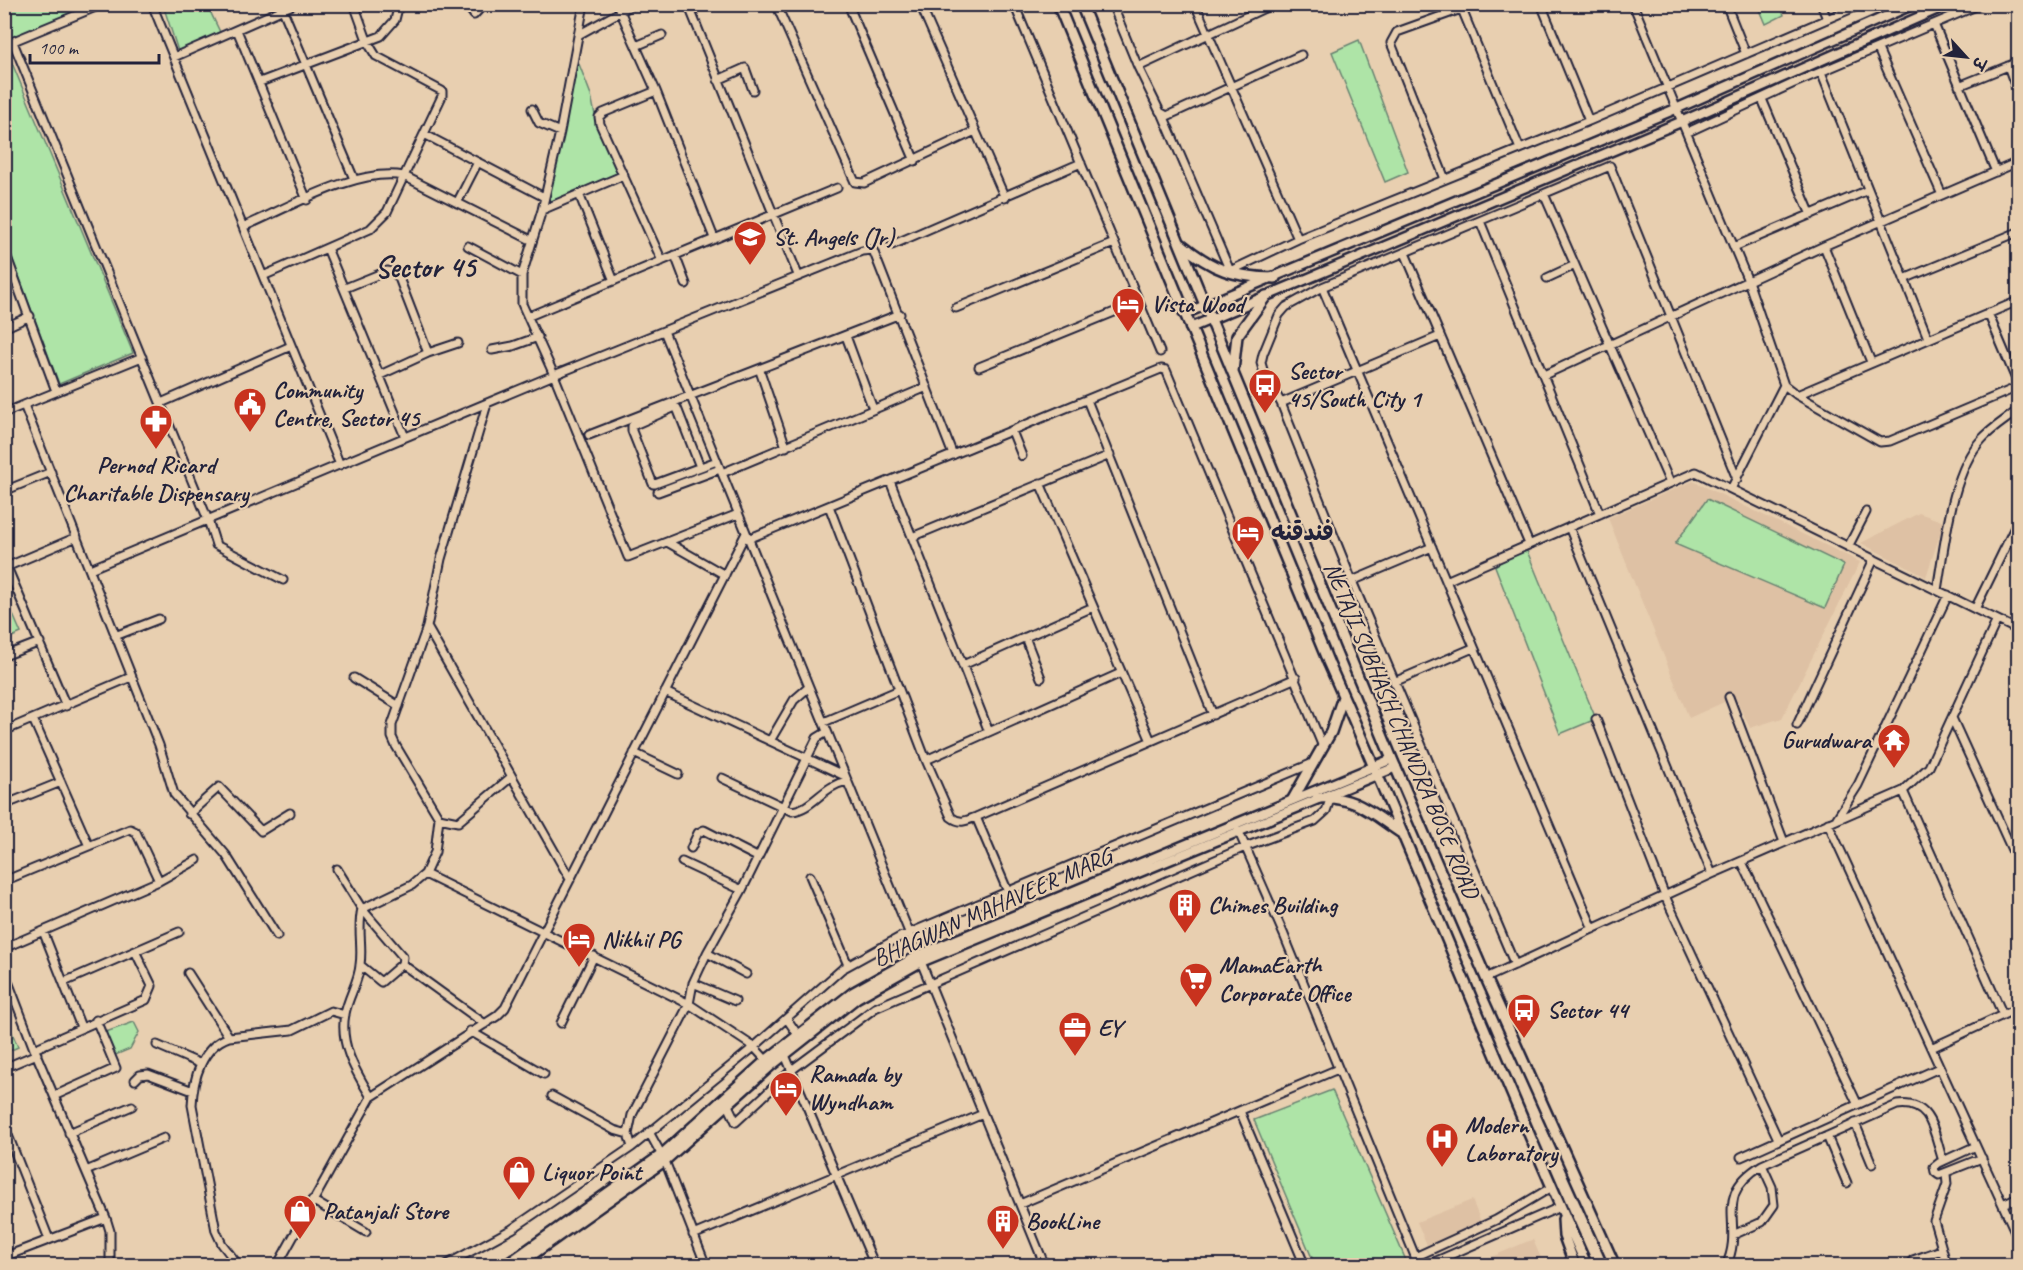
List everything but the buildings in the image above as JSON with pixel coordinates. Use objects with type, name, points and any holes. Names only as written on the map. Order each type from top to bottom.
[{"type":"main road","name":"NETAJI SUBHASH CHANDRA BOSE ROAD","points":[[1058,4],[1343,696],[1587,1266]]},
{"type":"main road","name":"NETAJI SUBHASH CHANDRA BOSE ROAD","points":[[1081,4],[1394,763],[1486,978],[1615,1266]]},
{"type":"main road","points":[[1179,242],[1196,256],[1226,273],[1245,277],[1275,278]]},
{"type":"main road","points":[[1233,373],[1237,336],[1266,296]]},
{"type":"main road","points":[[1293,800],[1336,721],[1343,696]]},
{"type":"main road","points":[[1317,798],[1331,797],[1359,805],[1403,834]]},
{"type":"main road","points":[[1414,861],[1433,854]]},
{"type":"main road","points":[[1562,1210],[1564,1236],[1575,1266]]},
{"type":"street","points":[[4,45],[103,4]]},
{"type":"street","points":[[152,4],[340,465]]},
{"type":"street","points":[[174,57],[295,4]]},
{"type":"street","points":[[263,276],[380,222],[395,198],[442,96],[442,91],[383,61],[371,50],[354,4]]},
{"type":"street","points":[[260,82],[368,43],[381,36],[389,28],[399,4]]},
{"type":"street","points":[[466,4],[474,15],[484,4]]},
{"type":"street","points":[[584,4],[560,132],[542,210],[522,275],[522,304],[554,375],[628,557],[738,514]]},
{"type":"street","points":[[580,34],[619,8],[634,4]]},
{"type":"street","points":[[688,4],[798,275]]},
{"type":"street","points":[[776,4],[850,177],[858,184],[915,161],[975,131]]},
{"type":"street","points":[[848,4],[915,161]]},
{"type":"street","points":[[920,4],[1005,198]]},
{"type":"street","points":[[1014,4],[1160,352]]},
{"type":"street","points":[[1112,4],[1230,271],[1298,239],[1589,122],[1667,86],[1862,4]]},
{"type":"street","points":[[1195,4],[1298,239]]},
{"type":"street","points":[[1138,67],[1208,36],[1262,7],[1273,4]]},
{"type":"street","points":[[1541,4],[1589,122]]},
{"type":"street","points":[[1633,4],[1748,281],[1784,385],[1797,395],[1880,442],[1890,441],[2019,386],[1988,313]]},
{"type":"street","points":[[1726,4],[1746,54]]},
{"type":"street","points":[[1821,4],[1827,19]]},
{"type":"street","points":[[1184,314],[1206,307],[1678,108],[1914,4]]},
{"type":"street","points":[[1190,328],[1683,121],[1949,4]]},
{"type":"street","points":[[1688,132],[1981,4]]},
{"type":"street","points":[[1445,179],[1391,43],[1398,32],[1461,7],[1520,149]]},
{"type":"street","points":[[619,8],[656,91],[714,238]]},
{"type":"street","points":[[283,10],[354,179]]},
{"type":"street","points":[[1934,24],[1996,171]]},
{"type":"street","points":[[237,30],[307,200]]},
{"type":"street","points":[[636,46],[662,35]]},
{"type":"street","points":[[13,42],[161,403],[216,545],[283,580]]},
{"type":"street","points":[[1878,49],[1942,195]]},
{"type":"street","points":[[1163,115],[1167,116],[1301,55]]},
{"type":"street","points":[[1959,86],[2019,62]]},
{"type":"street","points":[[2008,66],[2019,93]]},
{"type":"street","points":[[718,80],[745,68],[753,90]]},
{"type":"street","points":[[1821,72],[1928,338]]},
{"type":"street","points":[[656,91],[603,113],[599,117],[662,261]]},
{"type":"street","points":[[1762,99],[1811,215]]},
{"type":"street","points":[[532,109],[539,123],[560,132]]},
{"type":"street","points":[[424,134],[544,197]]},
{"type":"street","points":[[457,203],[478,162]]},
{"type":"street","points":[[1544,375],[1824,246],[2019,162]]},
{"type":"street","points":[[892,245],[1005,198],[1081,163]]},
{"type":"street","points":[[1515,964],[1352,581],[1281,403],[1264,373],[1261,363],[1263,354],[1280,315],[1286,307],[1322,288],[1610,166],[1737,479]]},
{"type":"street","points":[[243,227],[354,179],[388,173],[404,176],[531,240]]},
{"type":"street","points":[[542,210],[624,175]]},
{"type":"street","points":[[528,316],[837,188]]},
{"type":"street","points":[[1734,248],[1869,190]]},
{"type":"street","points":[[579,194],[614,280]]},
{"type":"street","points":[[1544,194],[1670,483]]},
{"type":"street","points":[[1480,221],[1600,514]]},
{"type":"street","points":[[1904,279],[2019,232]]},
{"type":"street","points":[[956,308],[1114,243]]},
{"type":"street","points":[[468,246],[522,275]]},
{"type":"street","points":[[1824,246],[1871,362]]},
{"type":"street","points":[[327,248],[405,437]]},
{"type":"street","points":[[4,249],[56,390]]},
{"type":"street","points":[[90,569],[554,375],[862,251],[873,250],[900,314],[953,455]]},
{"type":"street","points":[[1405,253],[1529,544]]},
{"type":"street","points":[[675,255],[686,284]]},
{"type":"street","points":[[1547,278],[1575,265]]},
{"type":"street","points":[[345,288],[387,271],[394,272],[399,278],[428,353]]},
{"type":"street","points":[[1322,288],[1593,929]]},
{"type":"street","points":[[1797,395],[2019,300]]},
{"type":"street","points":[[979,367],[1139,302]]},
{"type":"street","points":[[589,435],[760,371],[900,314]]},
{"type":"street","points":[[4,328],[30,316]]},
{"type":"street","points":[[664,331],[1045,1266]]},
{"type":"street","points":[[846,336],[873,409]]},
{"type":"street","points":[[1281,403],[1440,336]]},
{"type":"street","points":[[492,350],[513,346],[538,337]]},
{"type":"street","points":[[380,375],[428,353],[458,343]]},
{"type":"street","points":[[161,403],[291,346]]},
{"type":"street","points":[[4,413],[142,357]]},
{"type":"street","points":[[277,1266],[371,1097],[470,1031],[485,1024],[505,1008],[747,536],[829,506],[1161,369],[1169,373],[1323,747]]},
{"type":"street","points":[[760,371],[786,447]]},
{"type":"street","points":[[1731,489],[1784,385]]},
{"type":"street","points":[[658,492],[786,447],[927,387]]},
{"type":"street","points":[[1087,400],[1213,715]]},
{"type":"street","points":[[362,909],[412,885],[425,874],[435,852],[439,818],[392,737],[392,725],[427,627],[441,559],[487,404]]},
{"type":"street","points":[[24,405],[159,745],[171,787],[189,814],[226,855],[277,936]]},
{"type":"street","points":[[700,467],[677,408],[672,408],[632,426],[652,484],[717,461]]},
{"type":"street","points":[[1937,590],[1956,496],[1970,455],[1982,438],[2019,410]]},
{"type":"street","points":[[1012,431],[1022,456]]},
{"type":"street","points":[[912,537],[1110,455]]},
{"type":"street","points":[[4,491],[51,472]]},
{"type":"street","points":[[1446,581],[1696,472],[2019,630]]},
{"type":"street","points":[[890,481],[989,732]]},
{"type":"street","points":[[1040,483],[1151,741]]},
{"type":"street","points":[[829,506],[926,760],[951,817],[962,822],[1296,678]]},
{"type":"street","points":[[1848,547],[1866,512]]},
{"type":"street","points":[[1975,609],[2019,521]]},
{"type":"street","points":[[1569,527],[1712,874]]},
{"type":"street","points":[[66,706],[6,567],[77,537]]},
{"type":"street","points":[[667,542],[725,575]]},
{"type":"street","points":[[1352,581],[1432,547]]},
{"type":"street","points":[[1797,725],[1874,559]]},
{"type":"street","points":[[1838,818],[1858,785],[1948,595]]},
{"type":"street","points":[[963,665],[1093,607]]},
{"type":"street","points":[[115,636],[159,619]]},
{"type":"street","points":[[1486,978],[1712,874],[1903,791],[1929,767],[1997,620]]},
{"type":"street","points":[[427,627],[510,778],[570,879]]},
{"type":"street","points":[[1025,637],[1041,678]]},
{"type":"street","points":[[4,656],[40,642]]},
{"type":"street","points":[[1394,681],[1473,648]]},
{"type":"street","points":[[926,760],[1121,673]]},
{"type":"street","points":[[4,731],[131,677]]},
{"type":"street","points":[[354,678],[399,706]]},
{"type":"street","points":[[770,741],[777,725],[794,700],[809,687]]},
{"type":"street","points":[[824,722],[899,690]]},
{"type":"street","points":[[665,692],[846,778]]},
{"type":"street","points":[[1729,698],[1784,842]]},
{"type":"street","points":[[1952,718],[2019,863]]},
{"type":"street","points":[[33,719],[89,846]]},
{"type":"street","points":[[1596,719],[1665,896],[1778,1139]]},
{"type":"street","points":[[632,1147],[628,1126],[645,1087],[689,1004],[693,983],[707,953],[742,890],[817,738],[828,732]]},
{"type":"street","points":[[634,753],[678,774]]},
{"type":"street","points":[[444,1266],[512,1229],[632,1147],[754,1047],[848,965],[909,933],[1314,763]]},
{"type":"street","name":"BHAGWAN MAHAVEER MARG","points":[[504,1266],[664,1157],[766,1060],[853,992],[920,959],[1293,800],[1394,763]]},
{"type":"street","name":"BHAGWAN MAHAVEER MARG","points":[[517,1266],[664,1157],[857,998],[920,959],[1317,798],[1376,770]]},
{"type":"street","points":[[722,777],[792,811],[801,810],[823,790],[846,778]]},
{"type":"street","points":[[439,818],[458,822],[510,778]]},
{"type":"street","points":[[4,805],[61,782]]},
{"type":"street","points":[[189,814],[219,787],[261,831],[290,813]]},
{"type":"street","points":[[1903,791],[2003,1015]]},
{"type":"street","points":[[728,1105],[736,1122],[793,1069],[875,1008],[1245,847],[1322,817],[1331,797]]},
{"type":"street","points":[[976,817],[1008,892]]},
{"type":"street","points":[[1828,824],[2019,1238]]},
{"type":"street","points":[[4,881],[126,830],[134,830],[159,881]]},
{"type":"street","points":[[691,848],[698,833],[704,830],[758,857]]},
{"type":"street","points":[[1238,830],[1419,1266]]},
{"type":"street","points":[[4,948],[159,881],[197,860]]},
{"type":"street","points":[[682,862],[742,890]]},
{"type":"street","points":[[1742,862],[1857,1103]]},
{"type":"street","points":[[337,869],[362,909],[403,957],[402,964],[381,982],[360,965]]},
{"type":"street","points":[[425,874],[689,1004],[754,1047],[766,1060]]},
{"type":"street","points":[[810,876],[848,965]]},
{"type":"street","points":[[362,909],[359,938],[360,965],[345,1015],[348,1052],[355,1070],[371,1097]]},
{"type":"street","points":[[43,931],[81,1027]]},
{"type":"street","points":[[64,982],[136,953],[179,932]]},
{"type":"street","points":[[4,1068],[81,1027],[146,1000],[152,986],[136,953]]},
{"type":"street","points":[[707,953],[746,974]]},
{"type":"street","points":[[561,1023],[594,956]]},
{"type":"street","points":[[402,964],[485,1024]]},
{"type":"street","points":[[4,971],[35,1052],[106,1218],[110,1231],[110,1266]]},
{"type":"street","points":[[188,973],[229,1037]]},
{"type":"street","points":[[693,983],[735,1001]]},
{"type":"street","points":[[1931,1048],[2019,1008]]},
{"type":"street","points":[[239,1266],[222,1244],[216,1231],[192,1105],[193,1091],[201,1064],[220,1040],[292,1030],[331,1011],[345,1015]]},
{"type":"street","points":[[786,1019],[798,1035]]},
{"type":"street","points":[[54,1096],[116,1068],[96,1020]]},
{"type":"street","points":[[470,1031],[544,1074]]},
{"type":"street","points":[[158,1045],[201,1064]]},
{"type":"street","points":[[785,1055],[793,1069],[875,1266]]},
{"type":"street","points":[[1741,1157],[1939,1068]]},
{"type":"street","points":[[1020,1204],[1338,1069]]},
{"type":"street","points":[[135,1080],[140,1075],[148,1074],[193,1091]]},
{"type":"street","points":[[552,1096],[605,1126],[628,1134]]},
{"type":"street","points":[[1726,1266],[1732,1234],[1730,1211],[1735,1189],[1746,1175],[1762,1165],[1897,1105],[1910,1103],[1920,1107],[1928,1117],[1943,1161]]},
{"type":"street","points":[[69,1133],[132,1106]]},
{"type":"street","points":[[1240,1111],[1305,1266]]},
{"type":"street","points":[[693,1235],[983,1114]]},
{"type":"street","points":[[1855,1123],[1872,1164]]},
{"type":"street","points":[[4,1125],[49,1239]]},
{"type":"street","points":[[649,1132],[664,1157],[706,1266]]},
{"type":"street","points":[[1827,1136],[1848,1183]]},
{"type":"street","points":[[86,1172],[164,1138]]},
{"type":"street","points":[[1976,1146],[1943,1161],[1934,1169],[1937,1174],[1946,1174],[1982,1158]]},
{"type":"street","points":[[1732,1234],[1762,1222],[1774,1205],[1772,1187],[1762,1165]]},
{"type":"street","points":[[1946,1174],[1947,1184],[1934,1221],[1947,1266]]},
{"type":"street","points":[[1415,1257],[1496,1220],[1551,1186]]},
{"type":"street","points":[[2003,1204],[2019,1197]]},
{"type":"street","points":[[312,1200],[366,1232]]},
{"type":"street","points":[[1425,1266],[1562,1210]]},
{"type":"street","points":[[4,1257],[106,1218]]},
{"type":"street","points":[[1908,1266],[1913,1260],[1941,1250]]},
{"type":"shaded area","points":[[1693,481],[1860,562],[1782,718],[1750,728],[1735,697],[1689,718],[1608,518]]},
{"type":"shaded area","points":[[1919,513],[1944,522],[1926,577],[1861,543]]},
{"type":"shaded area","points":[[1472,1200],[1481,1222],[1427,1245],[1417,1222]]},
{"type":"shaded area","points":[[1533,1240],[1544,1265],[1473,1265],[1526,1242]]},
{"type":"green space","points":[[5,5],[86,5],[5,44]]},
{"type":"green space","points":[[163,5],[207,5],[220,32],[178,51]]},
{"type":"green space","points":[[1758,5],[1780,5],[1784,15],[1766,24]]},
{"type":"green space","points":[[1359,40],[1408,172],[1385,182],[1332,52]]},
{"type":"green space","points":[[7,51],[133,353],[59,384],[5,239],[4,52]]},
{"type":"green space","points":[[577,59],[591,95],[595,115],[621,174],[545,206]]},
{"type":"green space","points":[[1707,499],[1844,565],[1825,608],[1675,544]]},
{"type":"green space","points":[[1525,546],[1596,719],[1560,734],[1495,566]]},
{"type":"green space","points":[[4,594],[21,633],[5,640],[4,640]]},
{"type":"green space","points":[[4,1013],[18,1047],[5,1053],[4,1053]]},
{"type":"green space","points":[[134,1022],[139,1032],[130,1049],[113,1056],[106,1032]]},
{"type":"green space","points":[[1332,1090],[1408,1265],[1315,1265],[1254,1120]]},
{"type":"place","name":"St. Angels (Jr)","points":[[750,266]]},
{"type":"place","name":"Vista Wood","points":[[1128,333]]},
{"type":"place","name":"Sector 45/South City 1","points":[[1265,414]]},
{"type":"place","name":"Community Centre, Sector 45","points":[[250,433]]},
{"type":"place","name":"Pernod Ricard Charitable Dispensary","points":[[156,450]]},
{"type":"place","name":"فندقنه","points":[[1248,561]]},
{"type":"place","name":"Gurudwara","points":[[1894,769]]},
{"type":"place","name":"Chimes Building","points":[[1185,934]]},
{"type":"place","name":"Nikhil PG","points":[[579,968]]},
{"type":"place","name":"MamaEarth Corporate Office","points":[[1196,1008]]},
{"type":"place","name":"Sector 44","points":[[1524,1039]]},
{"type":"place","name":"EY","points":[[1075,1057]]},
{"type":"place","name":"Ramada by Wyndham","points":[[786,1117]]},
{"type":"place","name":"Modern Laboratory","points":[[1442,1168]]},
{"type":"place","name":"Liquor Point","points":[[519,1201]]},
{"type":"place","name":"Patanjali Store","points":[[300,1240]]},
{"type":"place","name":"BookLine","points":[[1003,1250]]},
{"type":"district","name":"Sector 45","points":[[425,267]]}]
